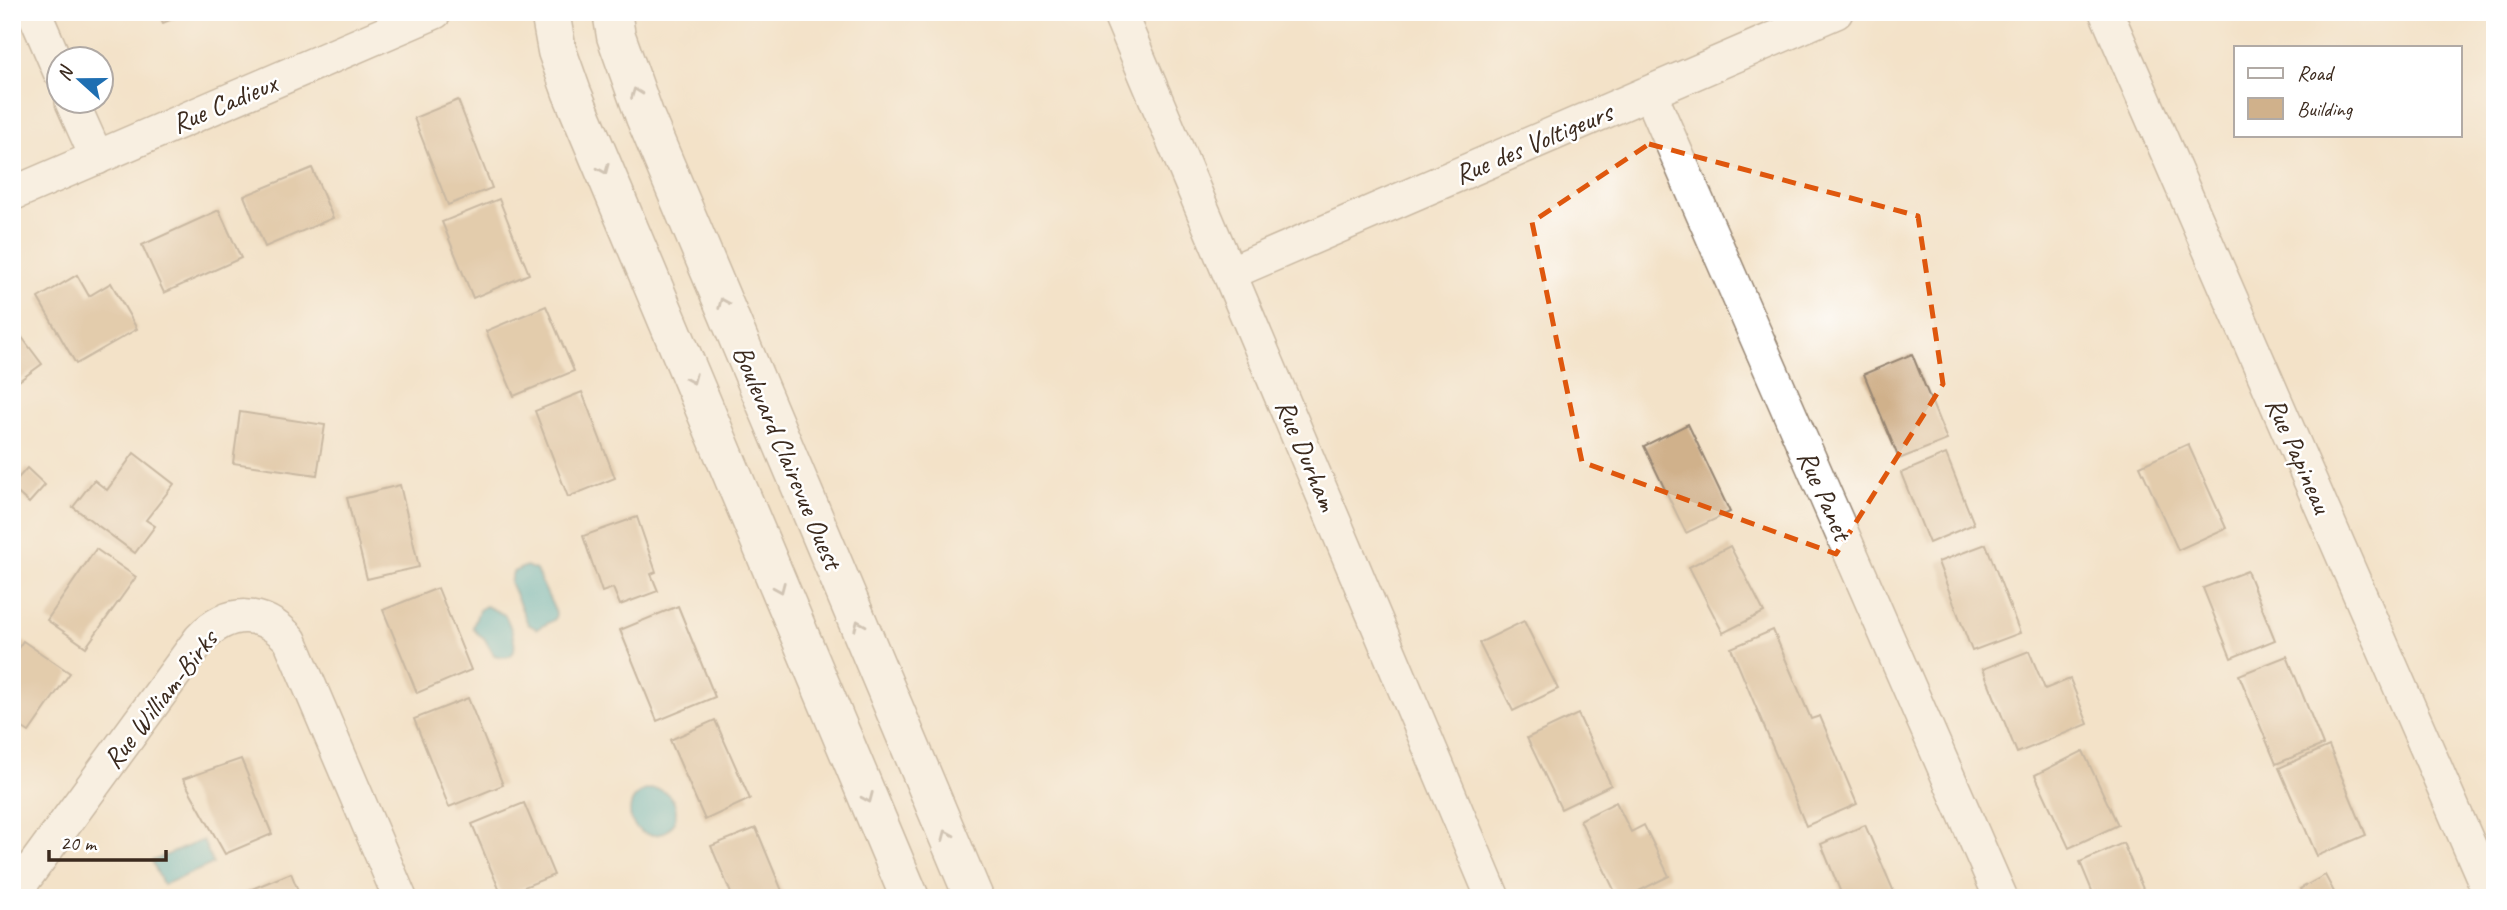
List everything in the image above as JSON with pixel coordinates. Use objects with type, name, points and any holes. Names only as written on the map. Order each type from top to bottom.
[{"type":"street","points":[[34,12],[49,46]]},
{"type":"street","name":"Rue Cadieux","points":[[12,194],[435,12]]},
{"type":"street","name":"Boulevard Clairevue Ouest","points":[[550,12],[557,51],[572,93],[910,898]]},
{"type":"street","name":"Boulevard Clairevue Ouest","points":[[612,12],[616,36],[645,117],[974,898]]},
{"type":"street","name":"Rue Durham","points":[[1119,12],[1493,898]]},
{"type":"street","name":"Rue des Voltigeurs","points":[[1230,272],[1836,12]]},
{"type":"street","name":"Rue Papineau","points":[[2106,12],[2492,898]]},
{"type":"street","name":"Rue Panet","points":[[1650,93],[2001,898]]},
{"type":"street","points":[[78,116],[97,158]]},
{"type":"street","name":"Rue William-Birks","points":[[12,896],[200,639],[215,624],[245,616],[266,621],[284,632],[290,640],[400,898]]},
{"type":"highlighted area","points":[[1649,144],[1918,216],[1943,384],[1836,554],[1582,462],[1532,222]]},
{"type":"water","points":[[526,566],[536,570],[556,613],[555,619],[537,629],[528,624],[510,582],[513,572]]},
{"type":"water","points":[[486,606],[505,615],[513,637],[514,651],[511,655],[494,655],[484,638],[473,627],[479,610]]},
{"type":"water","points":[[653,789],[670,795],[676,812],[670,829],[653,835],[636,829],[630,812],[636,795]]},
{"type":"water","points":[[203,840],[213,864],[163,885],[152,861]]},
{"type":"building","points":[[158,12],[188,12],[163,23]]},
{"type":"building","points":[[458,100],[492,188],[448,205],[414,118]]},
{"type":"building","points":[[312,168],[333,218],[265,247],[244,196]]},
{"type":"building","points":[[499,199],[529,274],[473,298],[442,222]]},
{"type":"building","points":[[219,210],[241,258],[164,293],[142,245]]},
{"type":"building","points":[[77,275],[89,296],[111,283],[137,329],[76,364],[38,298]]},
{"type":"building","points":[[546,306],[574,371],[514,396],[486,331]]},
{"type":"building","points":[[12,324],[42,364],[12,386]]},
{"type":"building","points":[[1912,354],[1947,440],[1899,459],[1864,374]]},
{"type":"building","points":[[582,392],[615,478],[568,497],[535,411]]},
{"type":"building","points":[[240,412],[325,425],[317,475],[233,463]]},
{"type":"building","points":[[1688,424],[1730,512],[1686,533],[1644,446]]},
{"type":"building","points":[[2188,444],[2226,528],[2178,550],[2140,466]]},
{"type":"building","points":[[134,453],[174,484],[146,520],[155,526],[135,553],[73,507],[94,480],[107,490]]},
{"type":"building","points":[[1946,454],[1974,524],[1929,543],[1901,473]]},
{"type":"building","points":[[27,468],[45,485],[29,503],[12,488]]},
{"type":"building","points":[[400,485],[419,567],[367,579],[347,498]]},
{"type":"building","points":[[637,517],[656,572],[651,574],[658,591],[620,605],[613,588],[602,592],[583,536]]},
{"type":"building","points":[[1986,544],[2020,633],[1972,651],[1938,562]]},
{"type":"building","points":[[1730,546],[1764,612],[1723,633],[1689,567]]},
{"type":"building","points":[[96,549],[136,577],[86,647],[47,620]]},
{"type":"building","points":[[2247,571],[2275,640],[2231,658],[2203,588]]},
{"type":"building","points":[[438,588],[471,670],[417,693],[383,610]]},
{"type":"building","points":[[678,606],[715,697],[657,721],[620,630]]},
{"type":"building","points":[[1524,621],[1558,689],[1513,711],[1479,643]]},
{"type":"building","points":[[1773,630],[1811,719],[1820,716],[1857,804],[1806,826],[1731,648]]},
{"type":"building","points":[[23,641],[70,673],[29,732],[12,721],[12,657]]},
{"type":"building","points":[[2029,651],[2045,689],[2070,679],[2088,724],[2017,753],[1983,669]]},
{"type":"building","points":[[2287,656],[2323,745],[2276,764],[2239,675]]},
{"type":"building","points":[[468,698],[503,785],[449,807],[414,719]]},
{"type":"building","points":[[1578,714],[1611,785],[1561,809],[1527,738]]},
{"type":"building","points":[[715,720],[750,799],[705,820],[670,740]]},
{"type":"building","points":[[2329,746],[2366,835],[2317,856],[2279,768]]},
{"type":"building","points":[[2083,751],[2118,825],[2069,848],[2035,775]]},
{"type":"building","points":[[241,759],[272,834],[225,854],[183,779]]},
{"type":"building","points":[[1616,802],[1631,832],[1644,825],[1669,876],[1625,898],[1618,898],[1580,820]]},
{"type":"building","points":[[524,803],[554,875],[502,896],[472,824]]},
{"type":"building","points":[[1865,825],[1894,892],[1881,898],[1843,898],[1821,844]]},
{"type":"building","points":[[756,828],[785,898],[733,898],[711,846]]},
{"type":"building","points":[[2123,843],[2147,898],[2095,898],[2080,862]]},
{"type":"building","points":[[291,873],[301,898],[244,898],[242,893]]},
{"type":"building","points":[[2325,875],[2334,892],[2325,898],[2305,898],[2300,889]]}]
